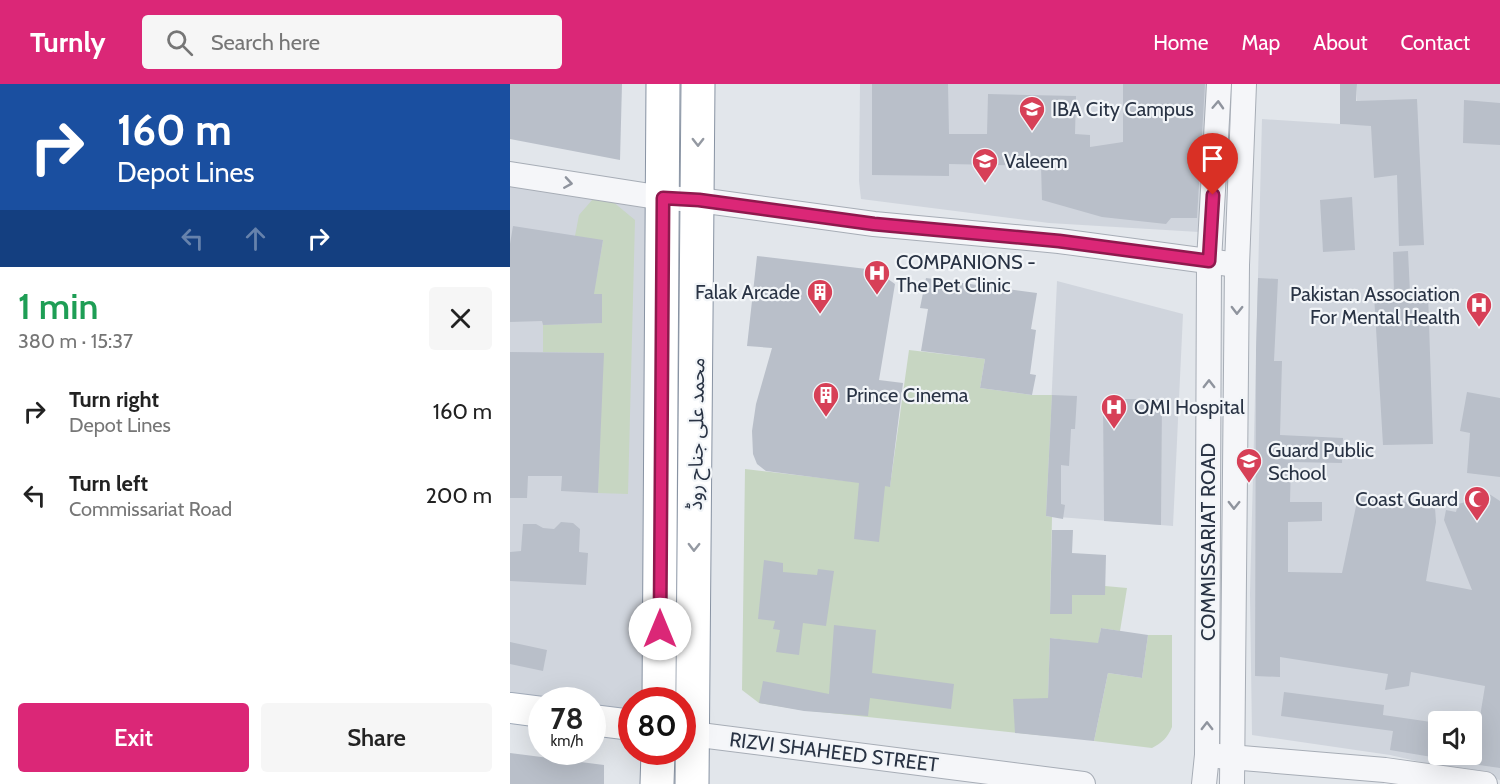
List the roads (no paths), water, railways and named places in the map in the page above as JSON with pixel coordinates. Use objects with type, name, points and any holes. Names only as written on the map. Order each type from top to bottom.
[{"type":"highway","name":"محمد علی جناح روڈ","points":[[659,687],[663,84]]},
{"type":"highway","name":"محمد علی جناح روڈ","points":[[688,687],[699,200],[698,84]]},
{"type":"highway","points":[[657,784],[658,765]]},
{"type":"highway","name":"محمد علی جناح روڈ","points":[[690,765],[692,784]]},
{"type":"main road","points":[[510,708],[528,710]]},
{"type":"street","name":"COMMISSARIAT ROAD","points":[[1204,784],[1207,755],[1209,261],[1219,84]]},
{"type":"street","name":"COMMISSARIAT ROAD","points":[[1232,784],[1237,265],[1244,84]]},
{"type":"street","points":[[510,174],[663,198],[699,200],[874,224],[1059,241],[1237,265]]},
{"type":"street","name":"RIZVI SHAHEED STREET","points":[[696,734],[1083,784]]},
{"type":"street","points":[[1207,755],[1385,770],[1485,784]]},
{"type":"place","name":"IBA City Campus","points":[[1032,132]]},
{"type":"place","name":"Valeem","points":[[985,184]]},
{"type":"place","name":"COMPANIONS - The Pet Clinic","points":[[877,296]]},
{"type":"place","name":"Falak Arcade","points":[[820,315]]},
{"type":"place","name":"Pakistan Association For Mental Health","points":[[1479,328]]},
{"type":"place","name":"Prince Cinema","points":[[826,418]]},
{"type":"place","name":"OMI Hospital","points":[[1114,430]]},
{"type":"place","name":"Guard Public School","points":[[1249,484]]},
{"type":"place","name":"Coast Guard","points":[[1477,522]]}]
